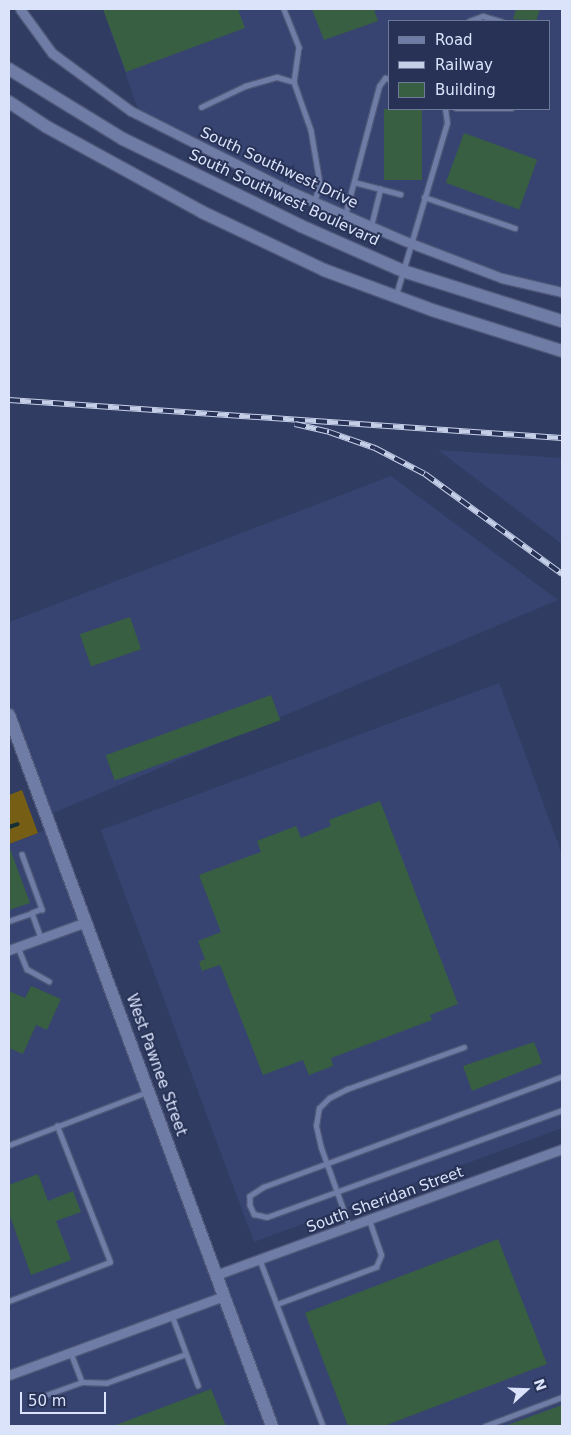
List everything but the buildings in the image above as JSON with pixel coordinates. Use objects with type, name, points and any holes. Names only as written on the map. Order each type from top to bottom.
[{"type":"main road","name":"South Southwest Boulevard","points":[[9,69],[123,139],[301,226],[403,272],[562,321]]},
{"type":"main road","points":[[9,102],[46,127],[202,212],[324,270],[396,297],[562,351]]},
{"type":"main road","name":"West Pawnee Street","points":[[9,715],[272,1426]]},
{"type":"street","name":"South Southwest Drive","points":[[20,9],[52,53],[131,111],[315,202],[411,243],[502,278],[562,292]]},
{"type":"street","points":[[9,950],[86,922]]},
{"type":"street","name":"South Sheridan Street","points":[[216,1275],[369,1221],[562,1149]]},
{"type":"street","points":[[9,1375],[224,1296]]},
{"type":"lane","points":[[284,9],[299,47],[294,82],[311,130],[319,176],[315,202]]},
{"type":"lane","points":[[472,20],[483,16],[497,20]]},
{"type":"lane","points":[[201,107],[245,86],[277,77],[294,82]]},
{"type":"lane","points":[[345,215],[379,86],[385,78],[388,79]]},
{"type":"lane","points":[[396,297],[447,122],[445,110]]},
{"type":"lane","points":[[354,182],[400,194]]},
{"type":"lane","points":[[371,226],[380,189]]},
{"type":"lane","points":[[424,197],[516,228]]},
{"type":"lane","points":[[9,921],[42,909],[22,854]]},
{"type":"lane","points":[[32,913],[41,939]]},
{"type":"lane","points":[[18,947],[27,969],[49,981]]},
{"type":"lane","points":[[350,1227],[327,1165],[316,1126],[319,1108],[329,1098],[464,1047]]},
{"type":"lane","points":[[562,1077],[264,1187],[250,1196],[250,1205],[254,1214],[267,1217],[562,1110]]},
{"type":"lane","points":[[9,1145],[148,1092]]},
{"type":"lane","points":[[9,1301],[110,1262],[57,1126]]},
{"type":"lane","points":[[277,1304],[376,1267],[381,1255],[369,1221]]},
{"type":"lane","points":[[260,1260],[323,1426]]},
{"type":"lane","points":[[172,1315],[198,1385]]},
{"type":"lane","points":[[70,1352],[82,1382]]},
{"type":"lane","points":[[43,1396],[82,1382],[106,1383],[186,1354]]},
{"type":"lane","points":[[485,1426],[562,1397]]},
{"type":"shaded area","points":[[103,9],[562,9],[562,292],[502,278],[411,243],[140,115]]},
{"type":"shaded area","points":[[438,450],[562,458],[562,544]]},
{"type":"shaded area","points":[[391,476],[558,600],[46,816],[9,715],[9,622]]},
{"type":"shaded area","points":[[499,683],[562,854],[562,1128],[254,1242],[101,830]]},
{"type":"shaded area","points":[[22,790],[38,833],[9,844],[9,795]]},
{"type":"shaded area","points":[[51,828],[216,1275],[562,1153],[562,1426],[9,1426],[9,844]]},
{"type":"waterway","points":[[9,827],[18,824]]},
{"type":"railway","points":[[9,400],[562,438]]},
{"type":"railway","points":[[295,424],[329,432],[375,448],[425,474],[562,574]]}]
